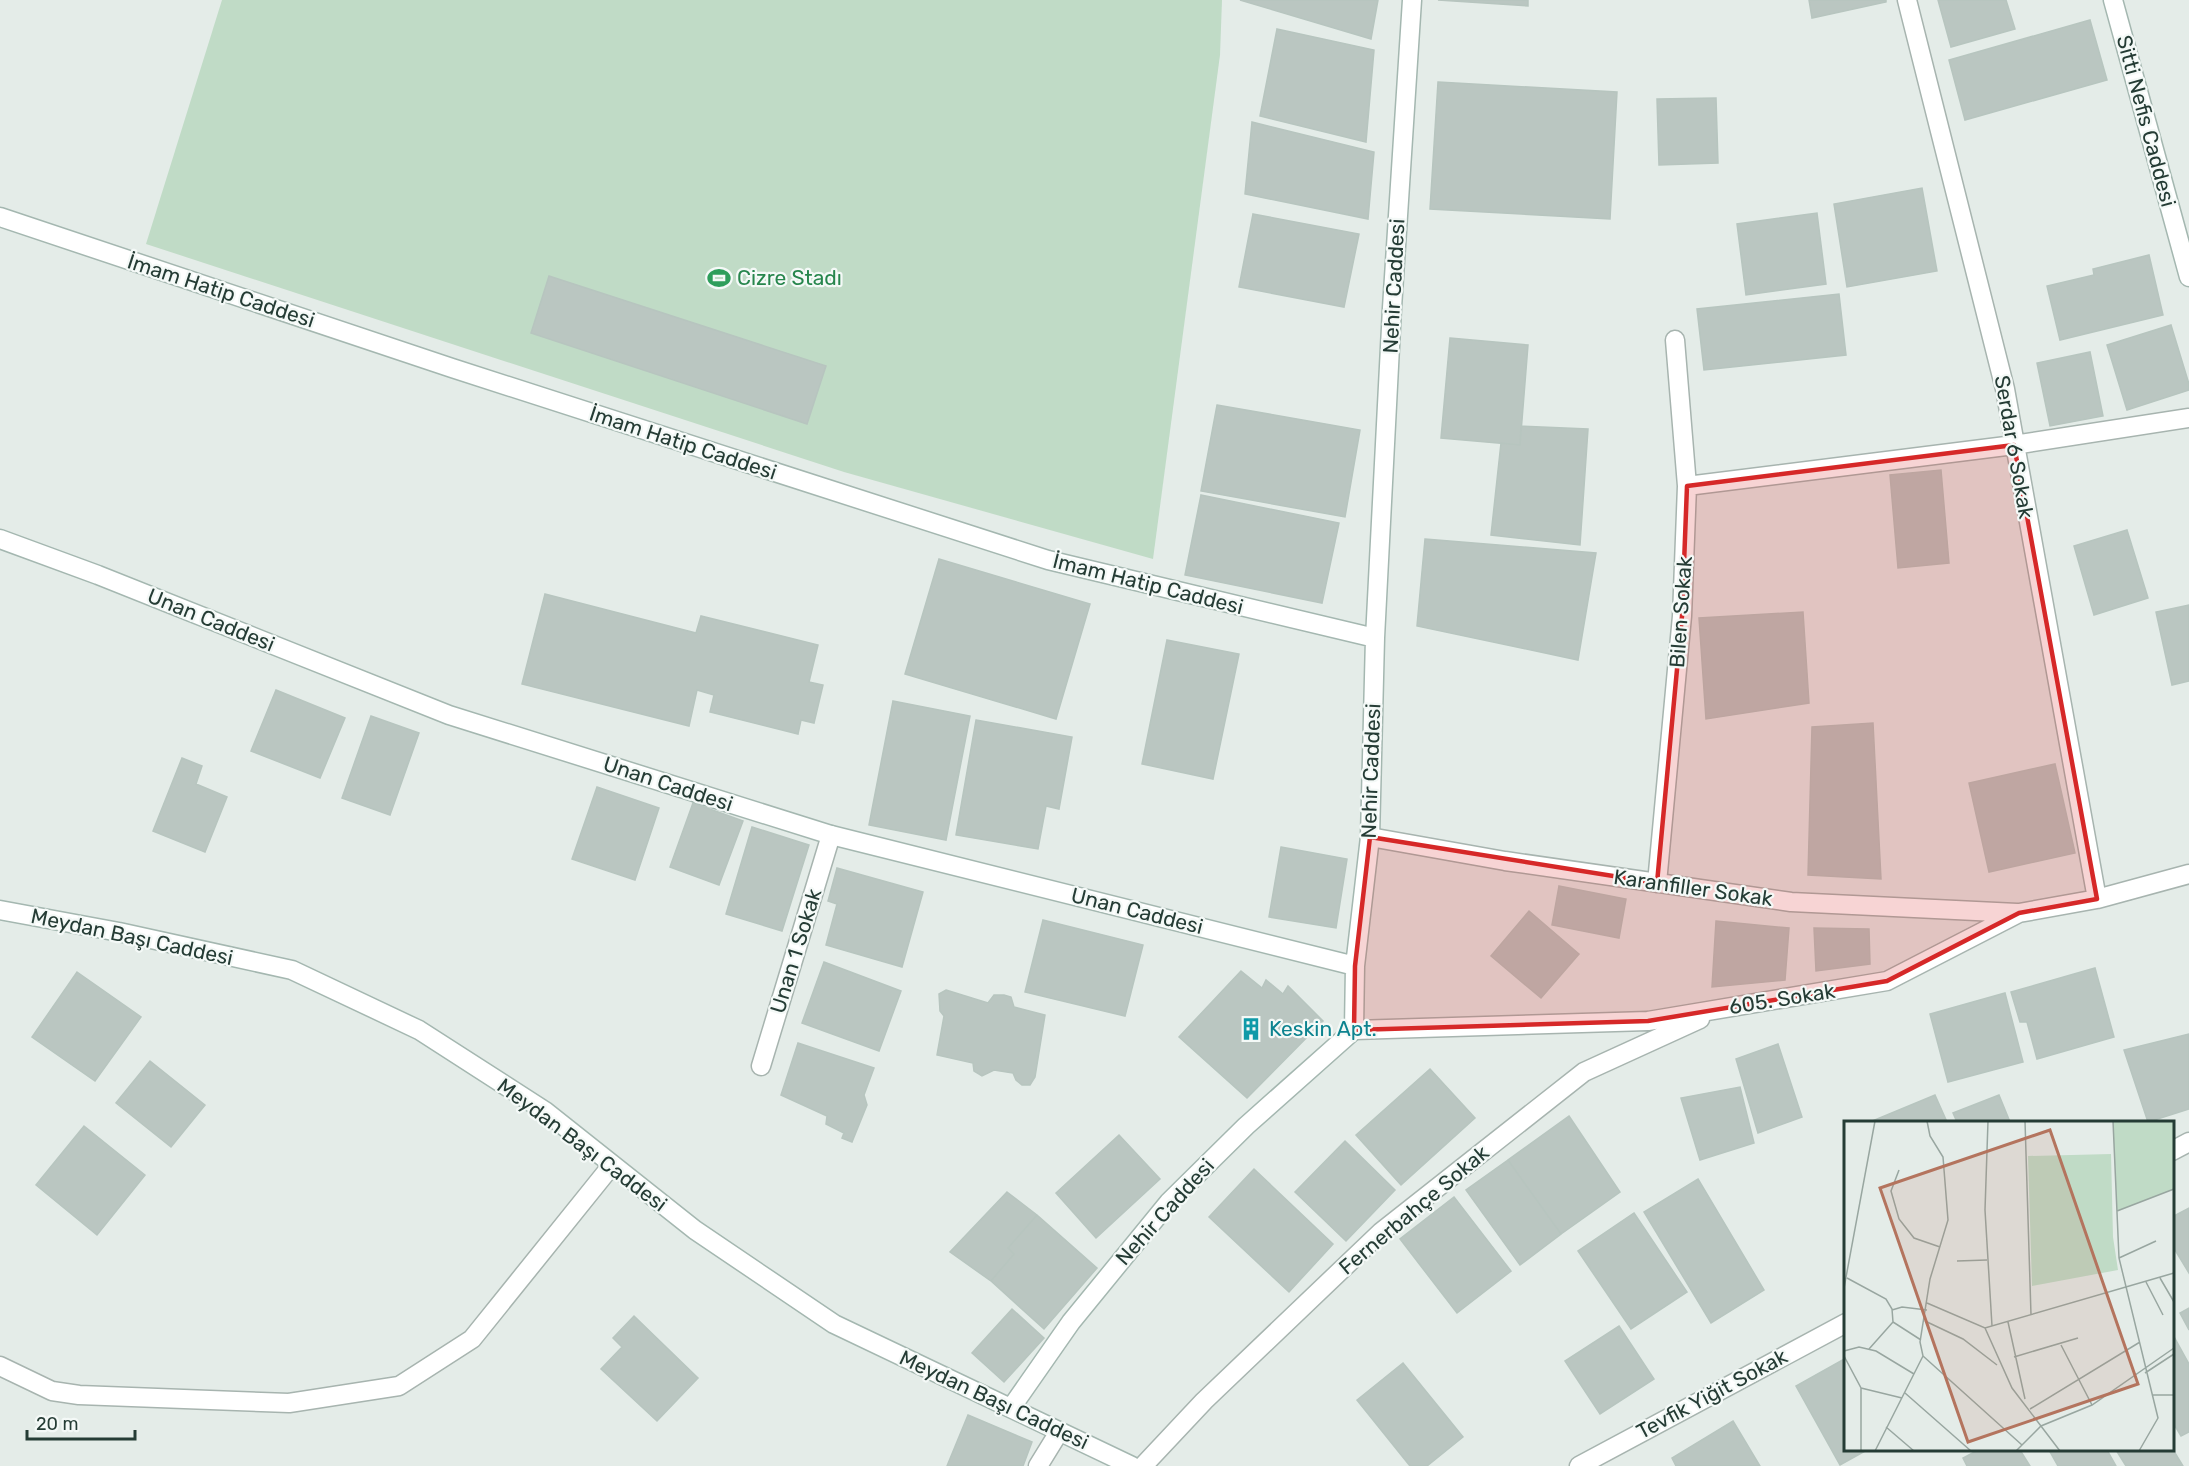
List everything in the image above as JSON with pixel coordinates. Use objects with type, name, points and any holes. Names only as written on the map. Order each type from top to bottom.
[{"type":"street","name":"Nehir Caddesi","points":[[1011,1408],[1071,1322],[1169,1202],[1246,1126],[1354,1030],[1355,966],[1370,837],[1375,638],[1392,308],[1412,0]]},
{"type":"street","name":"Serdar 6 Sokak","points":[[1907,0],[2005,389],[2097,899]]},
{"type":"street","name":"Sitti Nefis Caddesi","points":[[2112,0],[2189,277]]},
{"type":"street","name":"İmam Hatip Caddesi","points":[[0,217],[452,368],[1048,560],[1375,638]]},
{"type":"street","name":"Bilen Sokak","points":[[1657,883],[1682,616],[1687,486],[1675,340]]},
{"type":"street","points":[[1687,486],[2014,445],[2189,418]]},
{"type":"street","name":"Unan Caddesi","points":[[0,539],[98,575],[449,715],[831,835],[1355,966]]},
{"type":"street","name":"Unan 1 Sokak","points":[[760,1066],[831,835]]},
{"type":"street","name":"Karanfiller Sokak","points":[[1370,837],[1505,861],[1791,902],[2019,913]]},
{"type":"street","name":"605. Sokak","points":[[1354,1030],[1648,1021],[1887,981],[2019,913],[2097,899],[2189,874]]},
{"type":"street","name":"Meydan Başı Caddesi","points":[[0,910],[119,932],[292,970],[419,1030],[545,1111],[695,1230],[834,1324],[1132,1466]]},
{"type":"street","name":"Fernerbahçe Sokak","points":[[1143,1466],[1204,1401],[1381,1232],[1575,1079],[1584,1072],[1724,1008]]},
{"type":"street","points":[[2174,1150],[2189,1142]]},
{"type":"street","points":[[0,1366],[52,1391],[80,1395],[289,1403],[399,1386],[472,1339],[612,1165]]},
{"type":"street","name":"Tevfik Yiğit Sokak","points":[[1579,1466],[1844,1324]]},
{"type":"street","points":[[1038,1466],[1059,1432]]},
{"type":"highlighted area","points":[[2014,445],[2097,899],[2019,913],[1887,981],[1648,1021],[1354,1030],[1355,966],[1370,837],[1657,883],[1682,616],[1687,486]]},
{"type":"green space","name":"Cizre Stadı","points":[[222,0],[1222,0],[1220,55],[1153,559],[844,472],[146,244]]},
{"type":"building","points":[[1240,0],[1378,0],[1371,39]]},
{"type":"building","points":[[1438,0],[1528,0],[1528,6]]},
{"type":"building","points":[[1809,0],[1886,0],[1886,2],[1812,18]]},
{"type":"building","points":[[1938,0],[2006,0],[2015,29],[1951,47]]},
{"type":"building","points":[[2090,20],[2107,80],[1965,120],[1949,60]]},
{"type":"building","points":[[1277,29],[1374,50],[1366,142],[1260,116]]},
{"type":"building","points":[[1438,82],[1617,92],[1610,219],[1430,209]]},
{"type":"building","points":[[1716,98],[1718,163],[1659,165],[1657,99]]},
{"type":"building","points":[[1252,122],[1374,152],[1368,219],[1245,194]]},
{"type":"building","points":[[1922,188],[1937,271],[1847,287],[1834,204]]},
{"type":"building","points":[[1817,213],[1826,284],[1746,295],[1737,224]]},
{"type":"building","points":[[1253,214],[1359,234],[1344,307],[1239,287]]},
{"type":"building","points":[[2149,255],[2163,315],[2060,340],[2047,286],[2094,275],[2093,269]]},
{"type":"building","points":[[549,276],[826,366],[807,424],[531,333]]},
{"type":"building","points":[[1839,294],[1846,355],[1704,370],[1697,309]]},
{"type":"building","points":[[2171,325],[2189,390],[2127,410],[2107,345]]},
{"type":"building","points":[[1450,338],[1528,345],[1520,445],[1441,438]]},
{"type":"building","points":[[2090,352],[2103,416],[2050,426],[2037,363]]},
{"type":"building","points":[[1217,405],[1360,430],[1345,517],[1201,491]]},
{"type":"building","points":[[1521,426],[1588,429],[1580,545],[1491,535],[1501,443],[1520,445]]},
{"type":"building","points":[[1941,470],[1949,563],[1898,568],[1890,475]]},
{"type":"building","points":[[1201,495],[1339,523],[1322,603],[1185,575]]},
{"type":"building","points":[[2127,530],[2148,598],[2094,615],[2074,546]]},
{"type":"building","points":[[1425,539],[1596,553],[1578,660],[1417,626]]},
{"type":"building","points":[[939,559],[1090,604],[1056,719],[905,674]]},
{"type":"building","points":[[545,594],[696,633],[701,616],[818,645],[809,682],[823,685],[814,723],[801,720],[798,734],[710,712],[714,695],[697,690],[689,726],[522,684]]},
{"type":"building","points":[[2189,605],[2189,681],[2172,685],[2156,612]]},
{"type":"building","points":[[1803,612],[1809,703],[1706,719],[1699,618]]},
{"type":"building","points":[[1167,640],[1239,654],[1213,779],[1142,764]]},
{"type":"building","points":[[276,690],[345,718],[320,778],[251,751]]},
{"type":"building","points":[[893,701],[970,716],[946,840],[869,825]]},
{"type":"building","points":[[371,716],[419,733],[390,815],[342,798]]},
{"type":"building","points":[[976,720],[1072,737],[1059,809],[1046,806],[1038,849],[956,835]]},
{"type":"building","points":[[1873,723],[1881,879],[1808,875],[1812,727]]},
{"type":"building","points":[[182,758],[202,766],[196,784],[227,797],[205,852],[153,831]]},
{"type":"building","points":[[2055,764],[2075,853],[1989,872],[1969,783]]},
{"type":"building","points":[[597,787],[659,808],[635,880],[572,859]]},
{"type":"building","points":[[693,803],[743,821],[719,885],[670,867]]},
{"type":"building","points":[[752,827],[809,845],[782,931],[726,914]]},
{"type":"building","points":[[1281,847],[1347,859],[1336,928],[1269,917]]},
{"type":"building","points":[[837,868],[923,892],[902,967],[826,945],[837,904],[828,901]]},
{"type":"building","points":[[1559,886],[1626,899],[1619,938],[1552,925]]},
{"type":"building","points":[[1529,911],[1579,954],[1541,998],[1491,956]]},
{"type":"building","points":[[1043,920],[1143,945],[1125,1016],[1025,992]]},
{"type":"building","points":[[1716,921],[1789,928],[1785,980],[1712,987]]},
{"type":"building","points":[[1814,928],[1869,929],[1870,964],[1816,971]]},
{"type":"building","points":[[824,962],[901,991],[879,1051],[802,1023]]},
{"type":"building","points":[[2095,968],[2114,1037],[2037,1059],[2027,1022],[2020,1022],[2011,992]]},
{"type":"building","name":"Keskin Apt.","points":[[1241,971],[1262,988],[1266,980],[1283,994],[1288,986],[1323,1021],[1247,1098],[1179,1037]]},
{"type":"building","points":[[77,972],[141,1017],[95,1081],[32,1037]]},
{"type":"building","points":[[946,990],[988,1003],[994,995],[1004,995],[1011,997],[1014,1007],[1045,1015],[1035,1077],[1030,1085],[1022,1085],[1013,1073],[994,1070],[982,1076],[974,1071],[973,1063],[937,1055],[944,1016],[940,1011],[939,994]]},
{"type":"building","points":[[2005,993],[2023,1062],[1948,1082],[1930,1014]]},
{"type":"building","points":[[2189,1034],[2189,1109],[2148,1121],[2124,1050]]},
{"type":"building","points":[[798,1043],[874,1068],[864,1095],[867,1105],[852,1142],[842,1138],[844,1133],[826,1124],[827,1116],[781,1095]]},
{"type":"building","points":[[1778,1044],[1802,1117],[1758,1133],[1736,1059]]},
{"type":"building","points":[[150,1061],[205,1105],[171,1147],[116,1103]]},
{"type":"building","points":[[1430,1069],[1475,1118],[1401,1185],[1356,1135]]},
{"type":"building","points":[[1740,1087],[1754,1143],[1700,1160],[1681,1098]]},
{"type":"building","points":[[1935,1095],[1947,1121],[1872,1121]]},
{"type":"building","points":[[1999,1095],[2010,1121],[1957,1121],[1953,1113]]},
{"type":"building","points":[[1569,1116],[1620,1192],[1561,1234],[1508,1160]]},
{"type":"building","points":[[84,1126],[145,1175],[97,1235],[36,1185]]},
{"type":"building","points":[[1119,1135],[1160,1179],[1096,1238],[1056,1193]]},
{"type":"building","points":[[1345,1141],[1395,1190],[1346,1241],[1295,1192]]},
{"type":"building","points":[[1508,1160],[1561,1234],[1520,1265],[1466,1190]]},
{"type":"building","points":[[1254,1169],[1333,1244],[1289,1292],[1209,1217]]},
{"type":"building","points":[[1698,1179],[1764,1290],[1711,1323],[1644,1212]]},
{"type":"building","points":[[1007,1192],[1037,1215],[1008,1248],[1014,1254],[991,1281],[950,1252]]},
{"type":"building","points":[[1454,1197],[1511,1271],[1457,1313],[1400,1239]]},
{"type":"building","points":[[2189,1208],[2189,1273],[2174,1248],[2174,1216]]},
{"type":"building","points":[[1634,1213],[1687,1292],[1631,1329],[1578,1251]]},
{"type":"building","points":[[1037,1215],[1097,1268],[1044,1329],[991,1281],[1014,1254],[1008,1248]]},
{"type":"building","points":[[2189,1308],[2189,1330],[2180,1313]]},
{"type":"building","points":[[1012,1309],[1044,1338],[1004,1382],[972,1353]]},
{"type":"building","points":[[634,1316],[698,1378],[657,1421],[601,1369],[622,1347],[613,1338]]},
{"type":"building","points":[[1619,1326],[1654,1379],[1600,1414],[1565,1361]]},
{"type":"building","points":[[2174,1337],[2189,1364],[2189,1432],[2181,1436],[2174,1424]]},
{"type":"building","points":[[1844,1359],[1844,1451],[1865,1451],[1840,1465],[1796,1386]]},
{"type":"building","points":[[1403,1363],[1463,1437],[1427,1466],[1410,1466],[1357,1400]]},
{"type":"building","points":[[968,1415],[1032,1442],[1023,1466],[947,1466]]},
{"type":"building","points":[[1733,1421],[1760,1466],[1676,1466],[1672,1458]]},
{"type":"building","points":[[1976,1451],[2021,1451],[2030,1466],[1967,1466],[1963,1458]]},
{"type":"building","points":[[2050,1451],[2108,1451],[2116,1466],[2058,1466]]},
{"type":"building","points":[[2117,1451],[2174,1451],[2183,1466],[2126,1466]]},
{"type":"place","name":"Cizre Stadı","points":[[719,278]]},
{"type":"place","name":"Keskin Apt.","points":[[1251,1029]]}]
